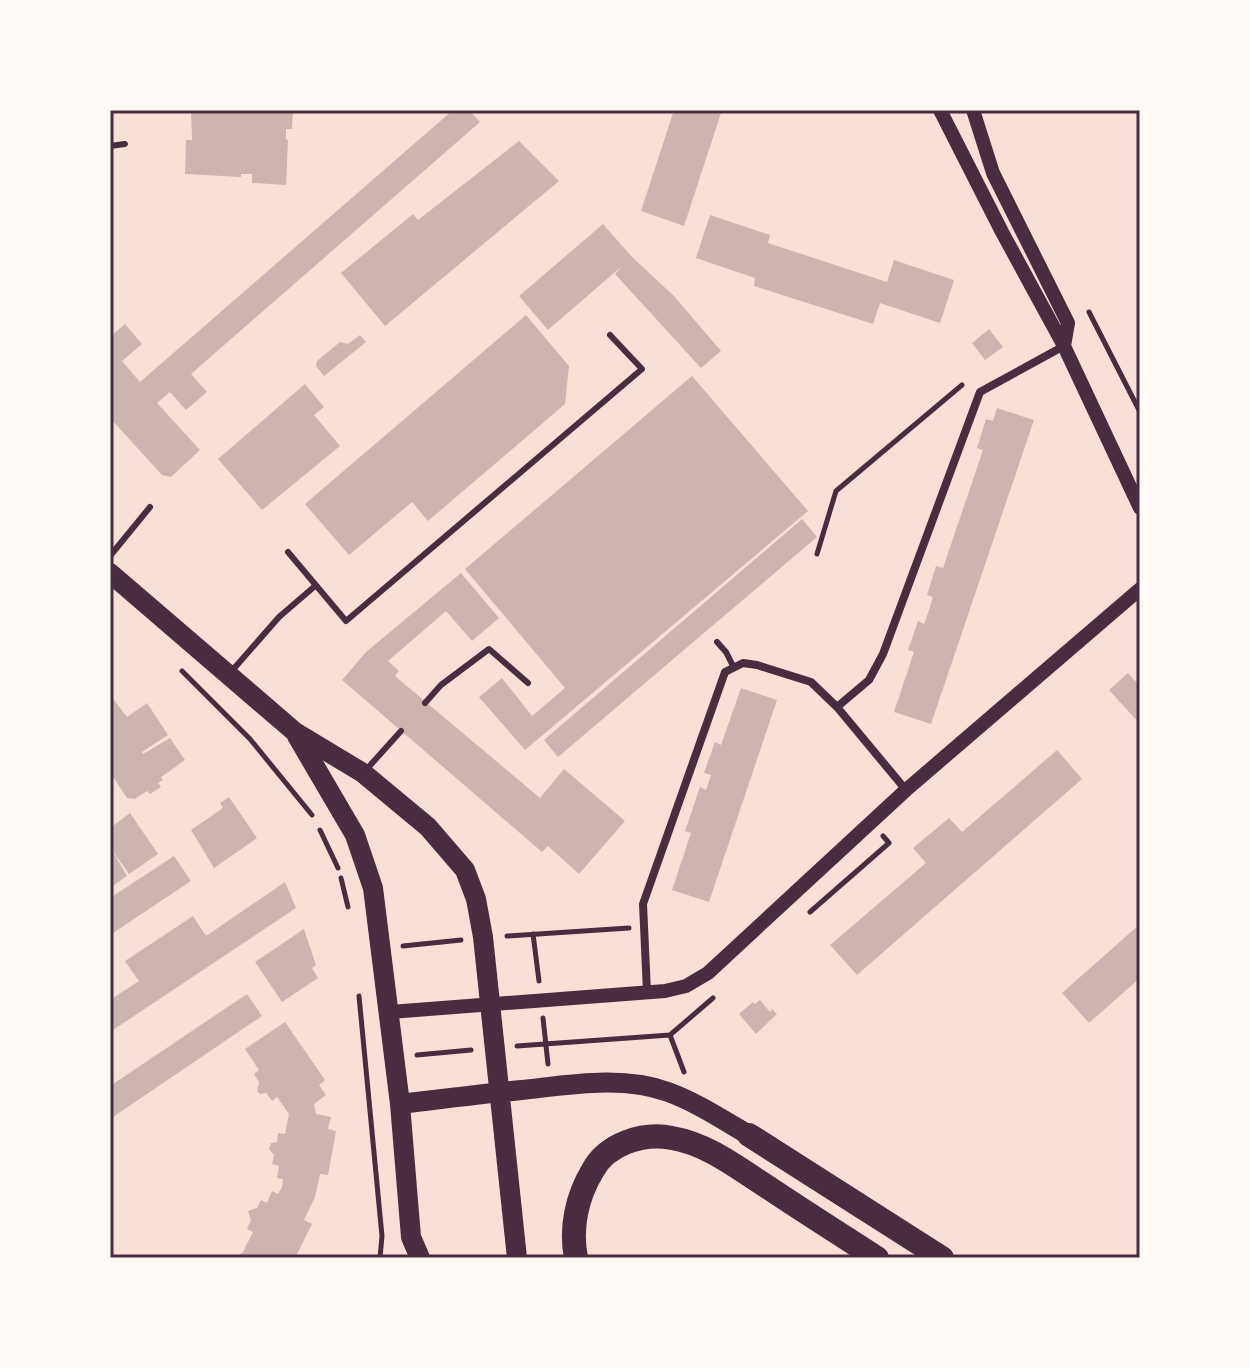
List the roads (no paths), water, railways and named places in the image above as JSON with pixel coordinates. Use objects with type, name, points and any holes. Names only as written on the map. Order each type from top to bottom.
[{"type":"highway","points":[[749,1135],[942,1258]]},
{"type":"highway","points":[[576,1258],[575,1213],[586,1182],[599,1159],[619,1145],[641,1139],[669,1137],[694,1143],[730,1163],[877,1258]]},
{"type":"main road","points":[[110,573],[295,732],[363,773],[428,827],[465,870],[476,899],[517,1258]]},
{"type":"main road","points":[[295,732],[355,835],[373,888],[390,1012],[411,1237],[420,1258]]},
{"type":"main road","points":[[400,1104],[600,1083],[631,1084],[666,1091],[696,1104],[749,1135]]},
{"type":"street","points":[[940,110],[1064,346],[1140,508]]},
{"type":"street","points":[[973,110],[993,173],[1068,323],[1064,346]]},
{"type":"street","points":[[837,707],[869,680],[883,654],[980,392],[1064,346]]},
{"type":"street","points":[[390,1012],[647,992],[686,986],[708,973],[906,790],[1140,589]]},
{"type":"street","points":[[647,992],[643,904],[725,672],[743,663],[811,682],[837,707],[906,790]]},
{"type":"lane","points":[[110,146],[125,144]]},
{"type":"lane","points":[[288,552],[346,621],[642,369],[610,335]]},
{"type":"lane","points":[[110,556],[150,507]]},
{"type":"lane","points":[[228,675],[279,617],[315,586]]},
{"type":"lane","points":[[717,642],[733,666]]},
{"type":"lane","points":[[425,703],[441,685],[489,649],[528,683]]},
{"type":"lane","points":[[363,773],[401,731]]}]
